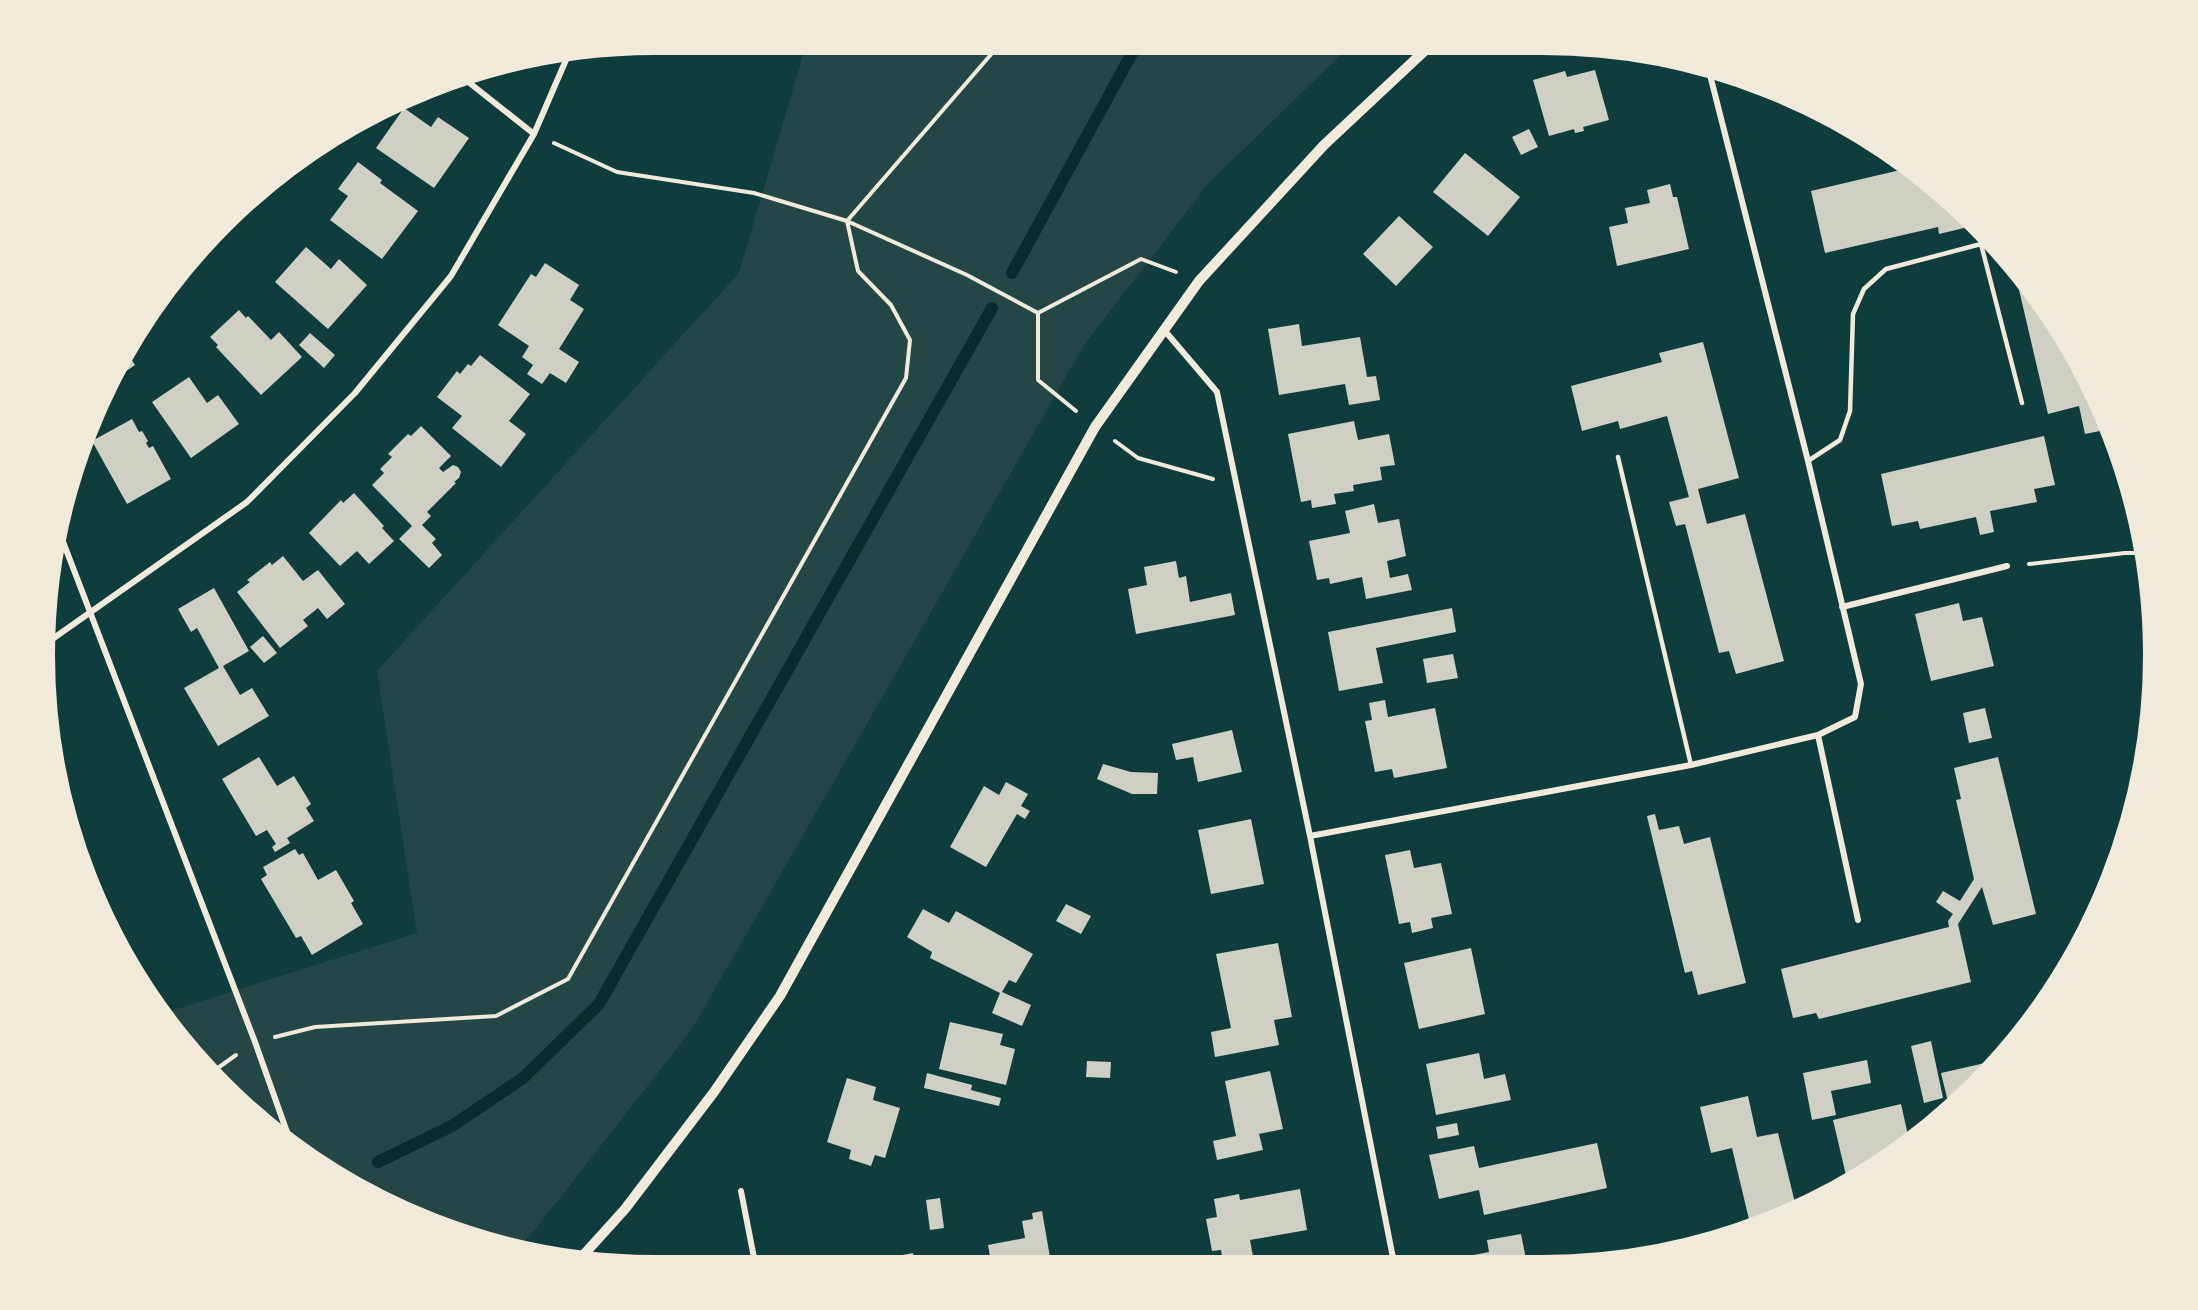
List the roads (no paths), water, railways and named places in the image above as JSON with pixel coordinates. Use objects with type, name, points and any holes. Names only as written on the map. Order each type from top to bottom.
[{"type":"street","points":[[584,1255],[625,1209],[714,1092],[780,996],[1026,547],[1095,427],[1199,281],[1324,145],[1424,51]]},
{"type":"street","points":[[51,640],[247,502],[355,393],[451,276],[534,134],[567,58]]},
{"type":"street","points":[[1310,836],[1691,765],[1818,735],[1855,717],[1861,684],[1808,461],[1710,75]]},
{"type":"street","points":[[467,81],[534,134]]},
{"type":"street","points":[[1165,331],[1217,392],[1310,836],[1393,1259]]},
{"type":"street","points":[[62,540],[255,1042],[288,1135]]},
{"type":"street","points":[[1842,607],[2007,566]]},
{"type":"street","points":[[1818,735],[1858,920]]},
{"type":"street","points":[[741,1191],[754,1259]]},
{"type":"lane","points":[[1808,461],[1840,440],[1850,411],[1853,314],[1864,289],[1886,269],[1981,244],[2022,402]]},
{"type":"lane","points":[[1618,457],[1691,765]]},
{"type":"waterway","points":[[1012,273],[1133,51]]},
{"type":"waterway","points":[[378,1162],[452,1126],[523,1078],[599,1004],[992,308]]}]
